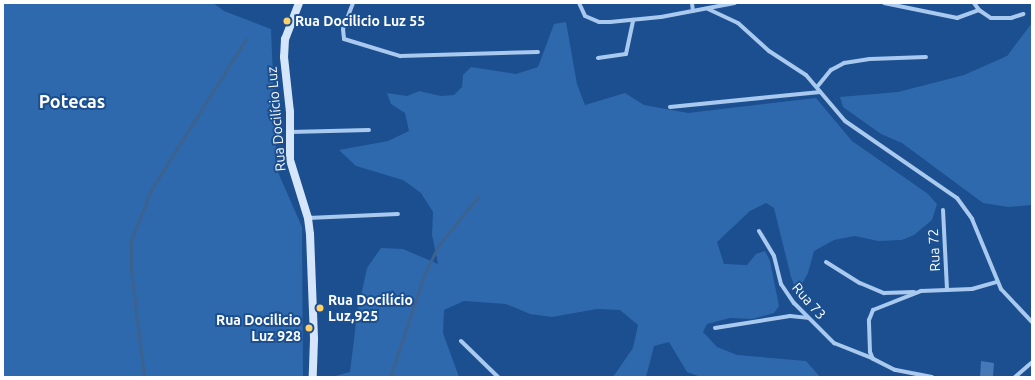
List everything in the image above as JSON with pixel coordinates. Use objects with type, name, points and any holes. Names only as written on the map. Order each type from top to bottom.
[{"type":"main road","name":"Rua Docilício Luz","points":[[300,3],[288,30],[284,48],[290,132],[290,160],[308,218],[314,339],[313,377]]},
{"type":"street","points":[[353,3],[343,29],[344,39],[400,56],[538,52]]},
{"type":"street","points":[[579,3],[585,16],[599,22],[633,20],[708,9],[734,3]]},
{"type":"street","points":[[692,3],[693,11]]},
{"type":"street","points":[[884,3],[957,18],[979,10]]},
{"type":"street","points":[[974,3],[979,10],[991,18],[1011,18],[1023,14]]},
{"type":"street","points":[[708,9],[738,23],[762,46],[796,68],[816,87],[845,121],[944,188],[963,204],[977,229],[997,282],[1032,322]]},
{"type":"street","points":[[598,58],[626,54],[633,20]]},
{"type":"street","points":[[816,87],[831,70],[844,63],[870,59],[926,57]]},
{"type":"street","points":[[670,107],[820,92]]},
{"type":"street","points":[[290,132],[369,130]]},
{"type":"street","name":"Rua 72","points":[[943,210],[947,290]]},
{"type":"street","points":[[308,218],[398,214]]},
{"type":"street","name":"Rua 73","points":[[759,231],[774,256],[781,284],[808,318],[834,342],[895,370],[932,377]]},
{"type":"street","points":[[826,262],[860,283],[884,293],[979,288],[997,282]]},
{"type":"street","points":[[873,359],[870,352],[869,320],[873,310],[916,292]]},
{"type":"street","points":[[715,328],[790,316],[808,318]]},
{"type":"street","points":[[461,341],[498,377]]},
{"type":"street","points":[[1015,377],[1032,362]]},
{"type":"shaded area","points":[[3,3],[213,3],[224,11],[271,29],[277,170],[302,227],[303,377],[3,377]]},
{"type":"shaded area","points":[[566,22],[577,84],[585,105],[625,93],[644,105],[688,113],[816,98],[852,141],[928,194],[937,204],[932,220],[914,235],[902,240],[878,241],[855,236],[834,240],[814,251],[808,273],[797,293],[791,277],[774,208],[766,203],[750,211],[717,242],[724,264],[747,265],[756,254],[765,251],[770,261],[779,306],[774,313],[752,319],[730,318],[707,324],[703,332],[717,347],[737,355],[806,361],[820,377],[701,377],[687,372],[669,342],[654,346],[646,377],[613,377],[633,348],[638,325],[620,310],[597,309],[552,317],[530,314],[506,304],[464,301],[444,310],[443,333],[459,377],[332,377],[350,372],[357,314],[367,268],[381,248],[403,249],[438,264],[432,235],[433,212],[421,193],[403,180],[356,166],[339,150],[388,141],[409,131],[405,113],[391,104],[387,93],[407,96],[419,91],[441,96],[454,95],[462,87],[463,75],[471,67],[516,74],[538,67],[554,24]]},
{"type":"shaded area","points":[[1032,23],[1032,205],[1008,207],[983,203],[902,143],[881,134],[843,107],[840,97],[898,92],[964,75],[1007,56]]},
{"type":"building","points":[[981,361],[994,363],[993,377],[980,377]]},
{"type":"waterway","points":[[144,377],[131,269],[131,241],[151,190],[246,39]]},
{"type":"waterway","points":[[390,377],[425,273],[438,246],[478,197]]},
{"type":"place","name":"Rua Docilicio Luz 55","points":[[287,21]]},
{"type":"place","name":"Rua Docilício Luz,925","points":[[320,308]]},
{"type":"place","name":"Rua Docilicio Luz 928","points":[[309,328]]},
{"type":"district","name":"Potecas","points":[[72,101]]}]
